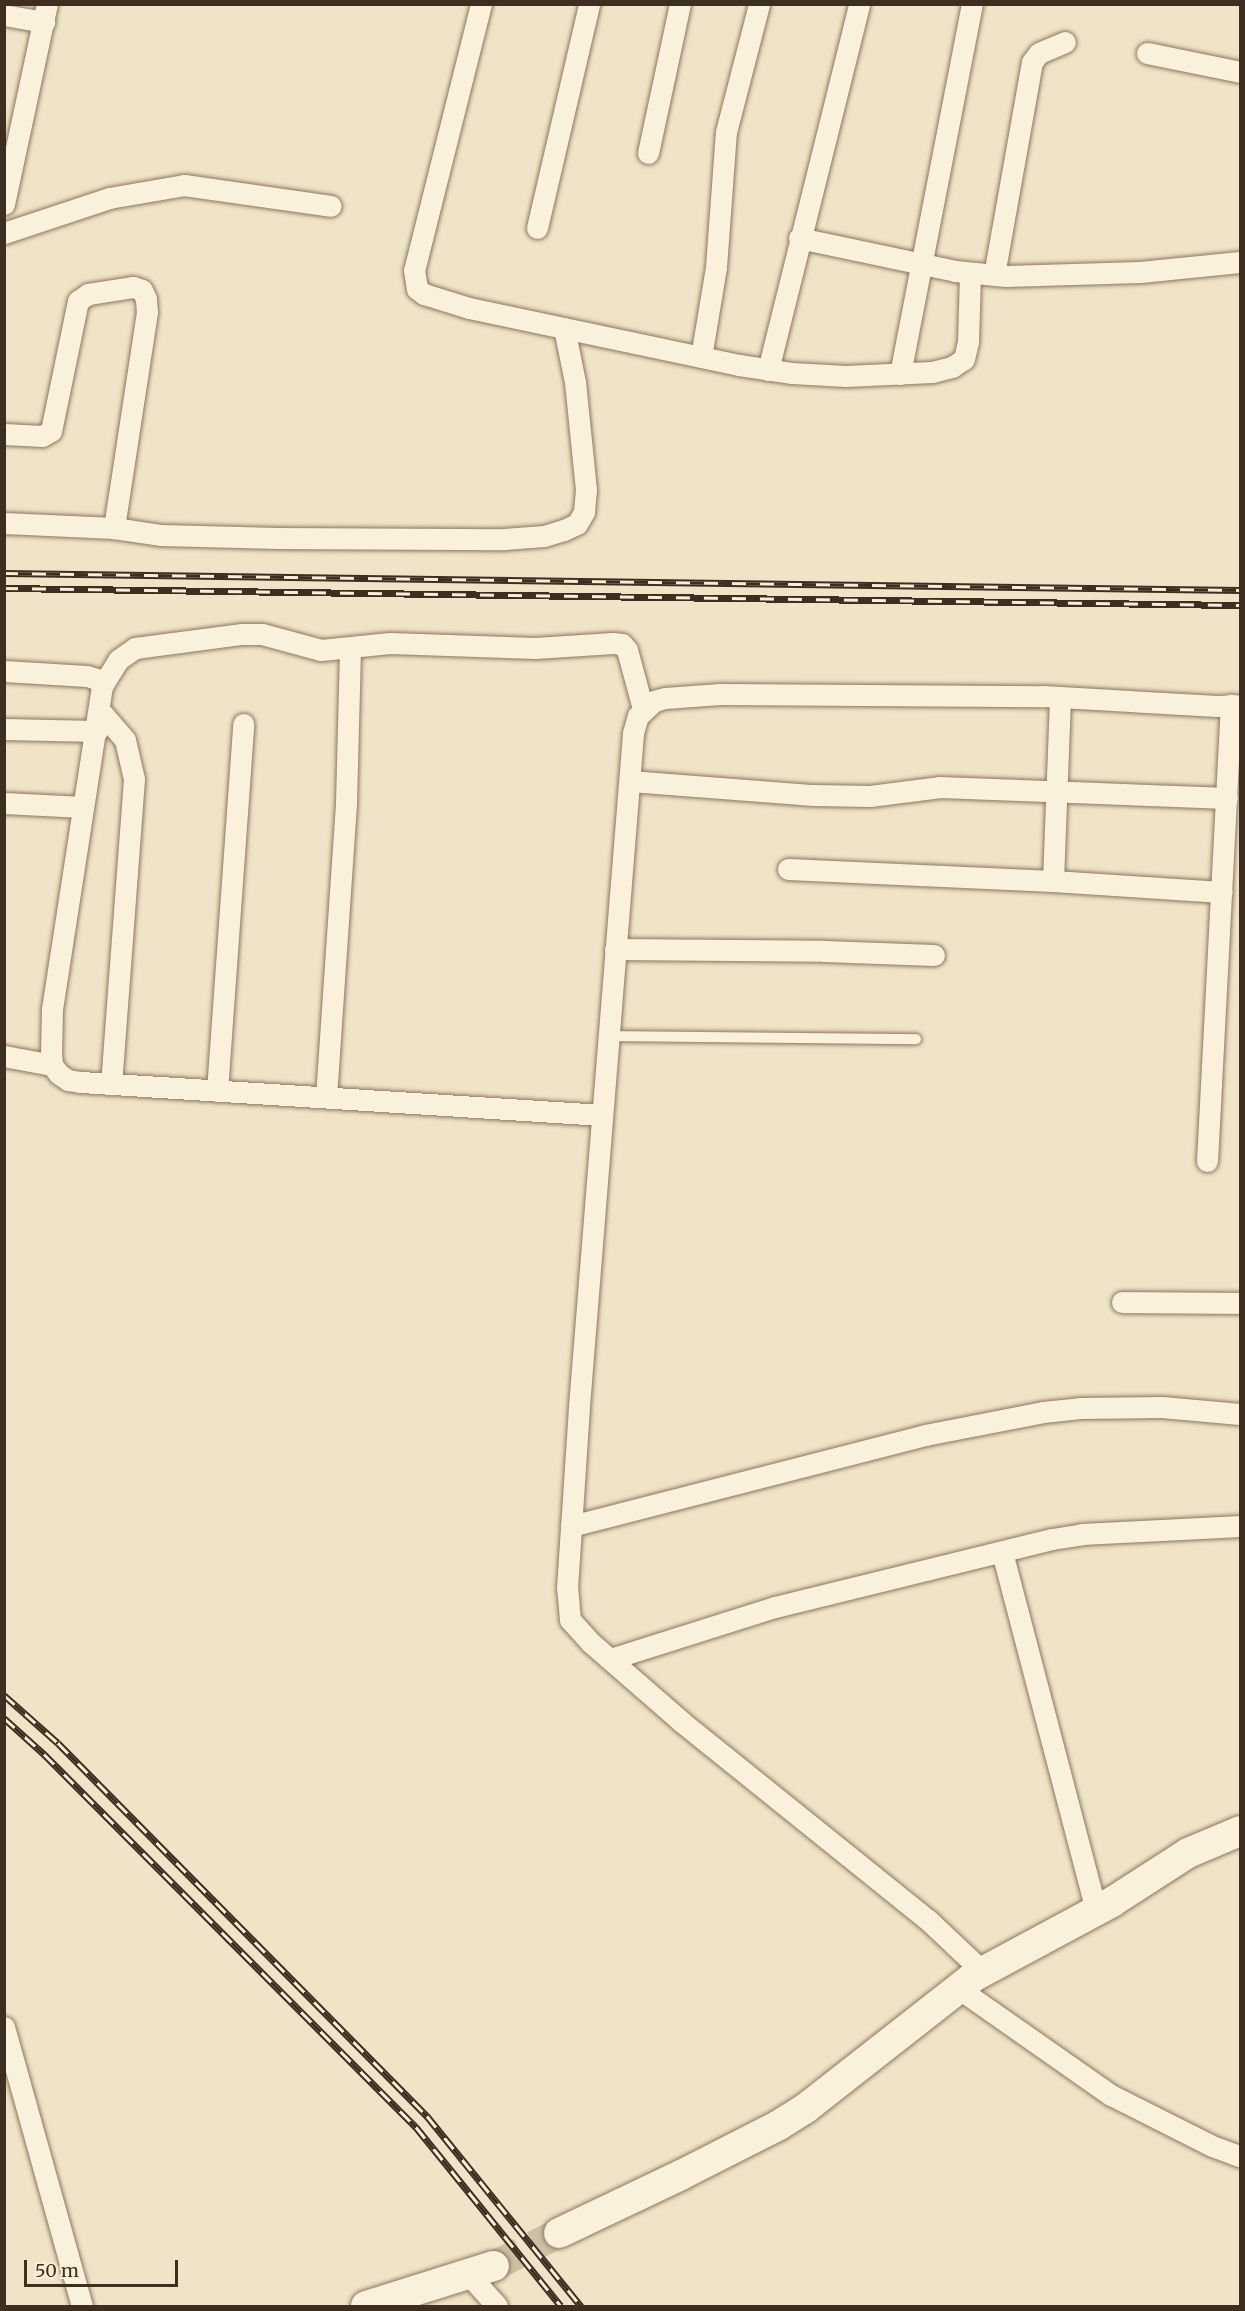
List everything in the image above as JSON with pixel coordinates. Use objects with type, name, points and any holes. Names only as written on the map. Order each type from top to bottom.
[{"type":"street","points":[[481,4],[414,270],[417,289],[434,299],[768,370],[846,376],[900,374],[932,372],[952,367],[964,359],[968,342],[970,273]]},
{"type":"street","points":[[537,228],[589,4]]},
{"type":"street","points":[[648,153],[680,4]]},
{"type":"street","points":[[701,357],[716,267],[726,132],[759,4]]},
{"type":"street","points":[[768,370],[859,4]]},
{"type":"street","points":[[900,374],[972,4]]},
{"type":"street","points":[[4,15],[45,13],[13,126],[4,204]]},
{"type":"street","points":[[994,275],[1032,62],[1039,53],[1065,42]]},
{"type":"street","points":[[1147,53],[1240,72]]},
{"type":"street","points":[[4,233],[109,198],[184,185],[331,206]]},
{"type":"street","points":[[799,238],[920,264],[994,275],[1140,272],[1240,261]]},
{"type":"street","points":[[4,434],[42,436],[51,431],[78,301],[88,294],[133,287],[142,290],[146,299],[147,312],[114,528]]},
{"type":"street","points":[[4,523],[114,528],[161,535],[389,539],[504,539],[544,536],[564,530],[577,524],[586,490],[575,382],[564,328]]},
{"type":"street","points":[[602,1115],[111,1084],[68,1080],[59,1074],[52,1065],[52,1009],[83,807],[99,721],[102,686],[124,655],[135,648],[149,644],[262,634],[310,649],[350,648],[390,643],[535,648],[622,644],[630,659],[643,709],[633,733],[608,1036],[571,1526],[567,1588],[570,1620],[610,1659],[759,1785],[928,1920],[970,1980],[1111,2096],[1212,2146],[1240,2156]]},
{"type":"street","points":[[326,1097],[346,803],[350,648]]},
{"type":"street","points":[[4,671],[87,676],[97,679],[102,686]]},
{"type":"street","points":[[643,709],[666,698],[720,694],[1060,697],[1236,705],[1227,798],[1207,1161]]},
{"type":"street","points":[[1053,881],[1060,697]]},
{"type":"street","points":[[4,729],[99,721],[125,740],[134,779],[111,1084]]},
{"type":"street","points":[[217,1091],[243,724]]},
{"type":"street","points":[[630,781],[822,795],[870,796],[939,787],[1227,798]]},
{"type":"street","points":[[4,802],[83,807]]},
{"type":"street","points":[[788,869],[1053,881],[1222,892]]},
{"type":"street","points":[[615,949],[824,951],[934,955]]},
{"type":"street","points":[[4,1056],[52,1065]]},
{"type":"street","points":[[1122,1302],[1240,1303]]},
{"type":"street","points":[[571,1526],[925,1435],[1042,1412],[1080,1408],[1162,1407],[1240,1414]]},
{"type":"street","points":[[610,1659],[775,1607],[1082,1534],[1240,1526]]},
{"type":"street","points":[[1002,1552],[1050,1726],[1070,1820],[1096,1911]]},
{"type":"street","points":[[559,2233],[681,2175],[806,2108],[970,1980],[1096,1911],[1188,1853],[1240,1831]]},
{"type":"street","points":[[4,2027],[82,2307]]},
{"type":"street","points":[[366,2307],[481,2270],[498,2307]]},
{"type":"lane","points":[[608,1036],[916,1039]]},
{"type":"tunnel","points":[[494,2266],[559,2233]]},
{"type":"railway","points":[[4,573],[1240,590]]},
{"type":"railway","points":[[4,588],[1240,605]]},
{"type":"railway","points":[[4,1695],[58,1743],[427,2116],[581,2306]]},
{"type":"railway","points":[[4,1718],[44,1754],[416,2127],[561,2306]]}]
